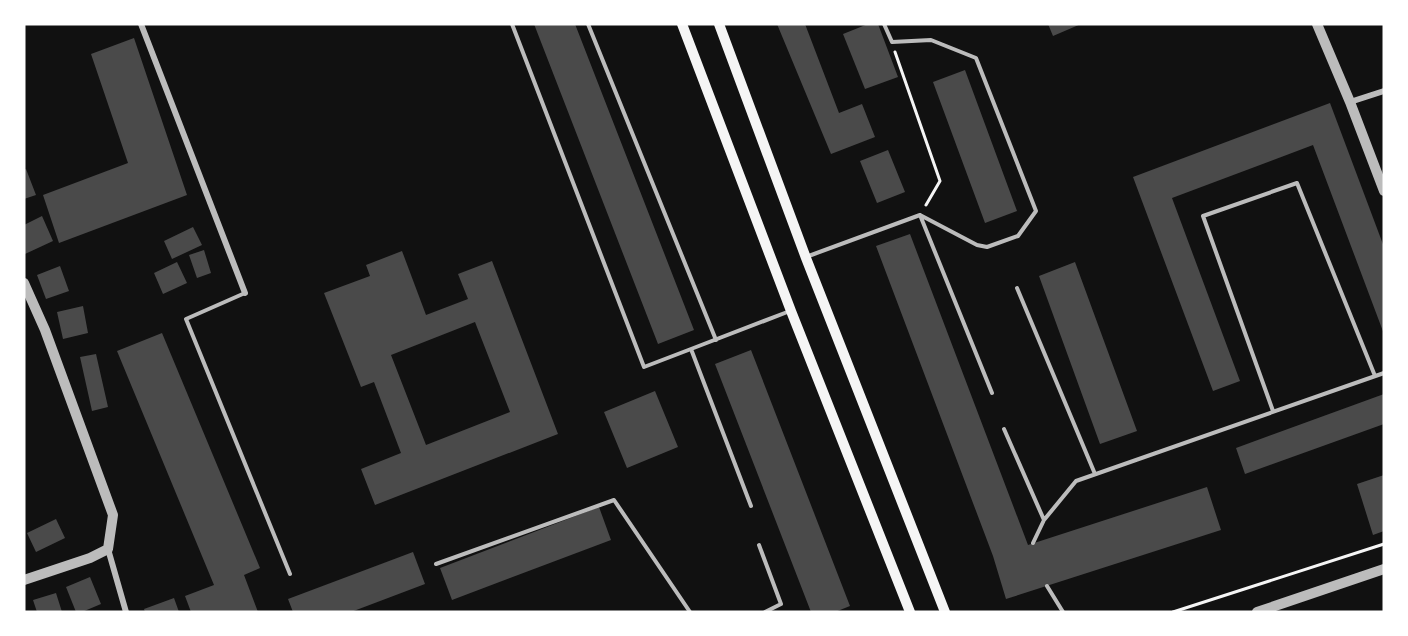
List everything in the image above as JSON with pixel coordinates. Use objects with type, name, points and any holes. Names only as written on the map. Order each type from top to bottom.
[{"type":"main road","points":[[682,24],[790,311],[910,612]]},
{"type":"main road","points":[[719,24],[806,258],[945,612]]},
{"type":"street","points":[[141,24],[245,293]]},
{"type":"street","points":[[1317,24],[1384,191]]},
{"type":"street","points":[[1350,102],[1384,91]]},
{"type":"street","points":[[24,283],[45,330],[113,515],[108,549],[126,612]]},
{"type":"street","points":[[24,580],[90,558],[108,549]]},
{"type":"street","points":[[1257,612],[1272,610],[1384,569]]},
{"type":"lane","points":[[512,24],[644,367],[790,311]]},
{"type":"lane","points":[[588,24],[716,340]]},
{"type":"lane","points":[[806,258],[920,215],[977,246],[987,247],[1018,236],[1036,211],[976,58],[931,40],[892,42],[884,24]]},
{"type":"lane","points":[[1273,411],[1203,216],[1297,183],[1375,376]]},
{"type":"lane","points":[[920,215],[992,393]]},
{"type":"lane","points":[[1017,288],[1095,474]]},
{"type":"lane","points":[[245,293],[186,319],[290,574]]},
{"type":"lane","points":[[691,350],[751,506]]},
{"type":"lane","points":[[1034,543],[1044,520],[1076,481],[1384,373]]},
{"type":"lane","points":[[1004,429],[1044,520]]},
{"type":"lane","points":[[436,564],[614,500],[690,612]]},
{"type":"lane","points":[[759,544],[781,604],[765,612]]},
{"type":"lane","points":[[1047,586],[1063,612]]},
{"type":"path","points":[[892,42],[940,181],[920,215]]},
{"type":"path","points":[[1173,612],[1384,544]]},
{"type":"building","points":[[534,24],[575,24],[694,330],[658,344]]},
{"type":"building","points":[[777,24],[805,24],[839,113],[862,104],[875,137],[831,154]]},
{"type":"building","points":[[868,24],[878,24],[898,77],[865,89],[843,34]]},
{"type":"building","points":[[1048,24],[1081,24],[1053,36]]},
{"type":"building","points":[[134,38],[187,195],[59,243],[43,195],[128,163],[91,54]]},
{"type":"building","points":[[965,70],[1017,211],[985,223],[933,82]]},
{"type":"building","points":[[1330,103],[1384,247],[1384,334],[1313,145],[1172,198],[1240,381],[1213,391],[1133,177]]},
{"type":"building","points":[[888,150],[905,192],[877,203],[860,161]]},
{"type":"building","points":[[26,169],[36,195],[24,199],[24,170]]},
{"type":"building","points":[[42,216],[53,241],[25,254],[24,225]]},
{"type":"building","points":[[193,227],[202,245],[172,259],[164,241]]},
{"type":"building","points":[[910,234],[1028,545],[1207,487],[1221,530],[1006,599],[993,556],[876,246]]},
{"type":"building","points":[[204,250],[211,273],[197,278],[189,255]]},
{"type":"building","points":[[402,251],[426,315],[468,299],[458,274],[492,261],[558,434],[375,505],[361,469],[401,453],[374,382],[361,387],[324,293],[370,276],[366,265]],"holes":[[[475,322],[510,412],[426,445],[391,355]]]},
{"type":"building","points":[[177,262],[187,283],[163,294],[154,273]]},
{"type":"building","points":[[1075,262],[1137,431],[1100,444],[1039,276]]},
{"type":"building","points":[[60,266],[69,291],[46,299],[37,275]]},
{"type":"building","points":[[83,306],[88,333],[63,339],[57,312]]},
{"type":"building","points":[[162,333],[260,568],[244,575],[258,612],[191,612],[185,596],[214,585],[117,351]]},
{"type":"building","points":[[751,350],[850,606],[835,612],[811,612],[715,364]]},
{"type":"building","points":[[96,354],[108,407],[92,411],[80,357]]},
{"type":"building","points":[[655,391],[678,447],[627,468],[604,412]]},
{"type":"building","points":[[1384,394],[1384,424],[1245,474],[1236,448]]},
{"type":"building","points":[[1384,475],[1384,531],[1373,535],[1357,484]]},
{"type":"building","points":[[599,507],[611,540],[452,600],[440,568]]},
{"type":"building","points":[[56,519],[65,538],[36,552],[27,533]]},
{"type":"building","points":[[413,552],[425,584],[351,612],[293,612],[288,599]]},
{"type":"building","points":[[90,577],[101,604],[82,612],[76,612],[66,587]]},
{"type":"building","points":[[56,593],[62,612],[37,612],[33,600]]},
{"type":"building","points":[[174,598],[179,612],[145,612],[144,609]]}]
